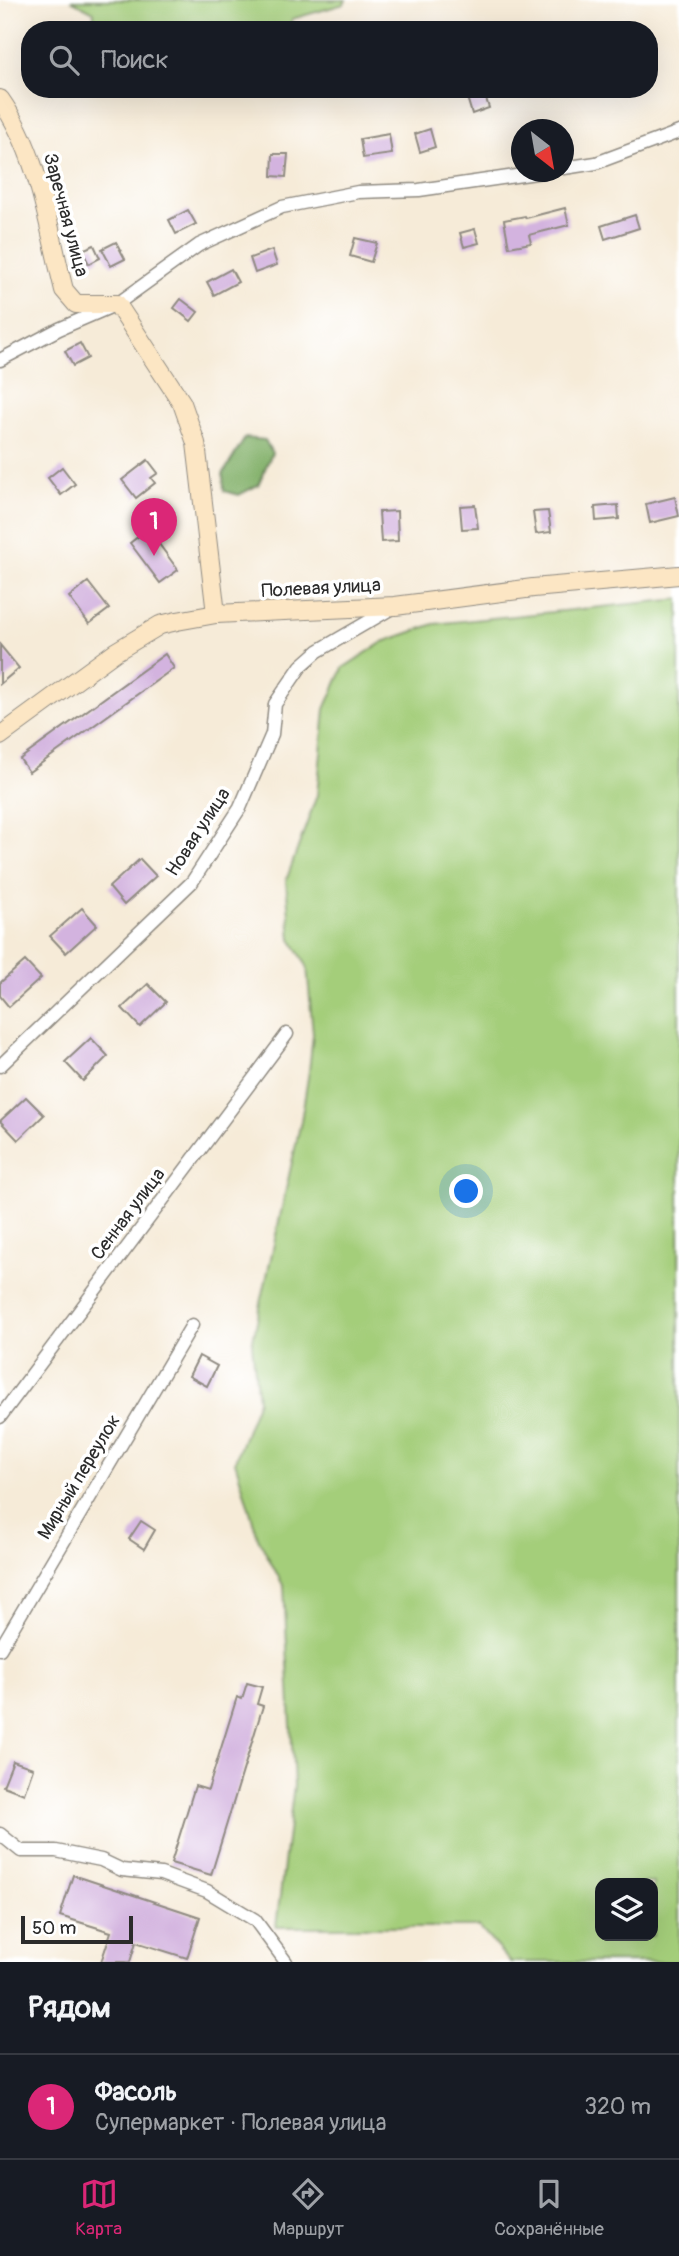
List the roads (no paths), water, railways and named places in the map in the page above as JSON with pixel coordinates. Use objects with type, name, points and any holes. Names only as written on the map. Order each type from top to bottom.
[{"type":"street","name":"Заречная улица","points":[[0,99],[17,123],[33,166],[64,290],[76,304],[117,304]]},
{"type":"street","points":[[574,166],[596,163],[679,132]]},
{"type":"street","points":[[0,360],[59,329],[117,304],[199,245],[282,207],[358,192],[419,190],[511,177]]},
{"type":"street","points":[[117,304],[183,403],[196,443],[216,614]]},
{"type":"street","name":"Полевая улица","points":[[0,736],[115,652],[160,625],[216,614],[395,606],[533,588],[679,575]]},
{"type":"street","name":"Новая улица","points":[[0,1066],[192,882],[240,808],[272,734],[275,704],[301,666],[318,651],[395,606]]},
{"type":"street","name":"Сенная улица","points":[[0,1417],[287,1034]]},
{"type":"street","name":"Мирный переулок","points":[[0,1648],[192,1325]]},
{"type":"street","points":[[0,1834],[21,1851],[56,1851],[101,1860],[122,1870],[161,1874],[207,1891],[255,1920],[286,1962]]},
{"type":"place","name":"Фасоль","points":[[154,556]]}]
